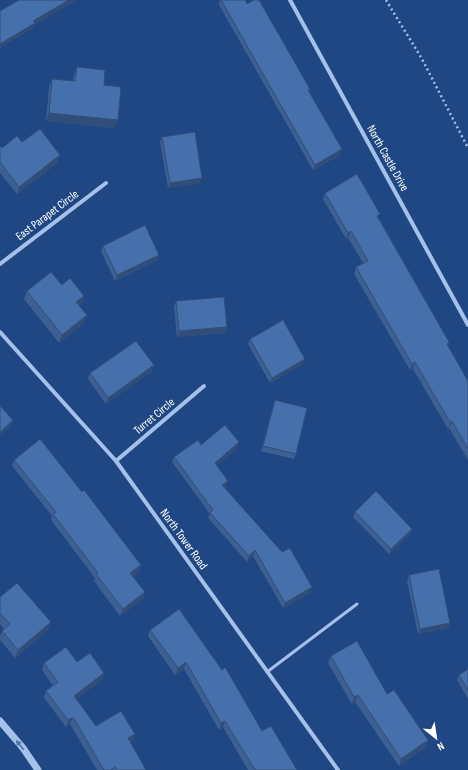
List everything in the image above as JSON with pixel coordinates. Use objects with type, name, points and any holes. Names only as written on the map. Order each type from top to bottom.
[{"type":"street","name":"North Castle Drive","points":[[290,0],[468,325]]},
{"type":"street","name":"East Parapet Circle","points":[[0,264],[106,183]]},
{"type":"street","name":"North Tower Road","points":[[0,332],[116,461],[338,770]]},
{"type":"street","name":"Turret Circle","points":[[116,461],[204,386]]},
{"type":"street","points":[[0,721],[23,748],[38,770]]},
{"type":"lane","points":[[267,672],[357,604]]},
{"type":"path","points":[[386,0],[422,59],[468,148]]},
{"type":"building","points":[[19,0],[69,0],[33,21],[35,23],[0,44],[0,11]]},
{"type":"building","points":[[221,0],[245,0],[247,4],[254,0],[259,0],[310,89],[308,90],[342,149],[315,165]]},
{"type":"building","points":[[77,67],[105,70],[104,85],[121,87],[118,120],[49,113],[52,79],[75,81]]},
{"type":"building","points":[[40,129],[60,155],[19,187],[0,162],[0,146],[2,148],[17,136],[22,142]]},
{"type":"building","points":[[195,132],[202,178],[170,183],[162,137]]},
{"type":"building","points":[[357,174],[380,214],[377,216],[449,342],[447,344],[468,381],[468,449],[452,421],[450,422],[415,362],[412,364],[356,267],[368,261],[351,231],[348,233],[325,193]]},
{"type":"building","points":[[145,225],[159,255],[117,275],[103,246]]},
{"type":"building","points":[[51,272],[62,285],[70,278],[84,296],[76,302],[87,315],[62,335],[27,291]]},
{"type":"building","points":[[224,297],[227,327],[179,331],[176,301]]},
{"type":"building","points":[[283,320],[305,359],[272,378],[250,339]]},
{"type":"building","points":[[136,341],[154,365],[108,398],[90,373]]},
{"type":"building","points":[[275,400],[307,408],[296,454],[263,446]]},
{"type":"building","points":[[0,406],[13,420],[0,432]]},
{"type":"building","points":[[225,425],[239,442],[215,463],[228,481],[222,485],[282,552],[290,548],[312,587],[285,603],[255,550],[249,556],[210,513],[213,510],[174,457],[198,440],[201,445]]},
{"type":"building","points":[[40,439],[82,492],[84,490],[141,565],[130,573],[145,592],[123,609],[96,574],[98,573],[53,514],[56,512],[14,460]]},
{"type":"building","points":[[376,491],[412,529],[391,549],[355,512]]},
{"type":"building","points":[[439,569],[450,623],[420,629],[409,575]]},
{"type":"building","points":[[17,583],[51,622],[18,650],[2,631],[10,624],[0,613],[0,597]]},
{"type":"building","points":[[179,609],[222,670],[225,667],[262,731],[271,726],[297,770],[255,770],[225,721],[221,723],[186,662],[178,668],[150,630]]},
{"type":"building","points":[[357,641],[387,694],[394,690],[428,740],[401,759],[358,695],[354,697],[331,656]]},
{"type":"building","points":[[66,647],[77,662],[90,653],[104,673],[74,696],[96,726],[121,711],[135,734],[128,738],[146,770],[117,770],[115,767],[111,770],[104,770],[73,717],[68,720],[46,691],[58,682],[44,663]]},
{"type":"building","points":[[468,669],[468,690],[459,675]]}]
